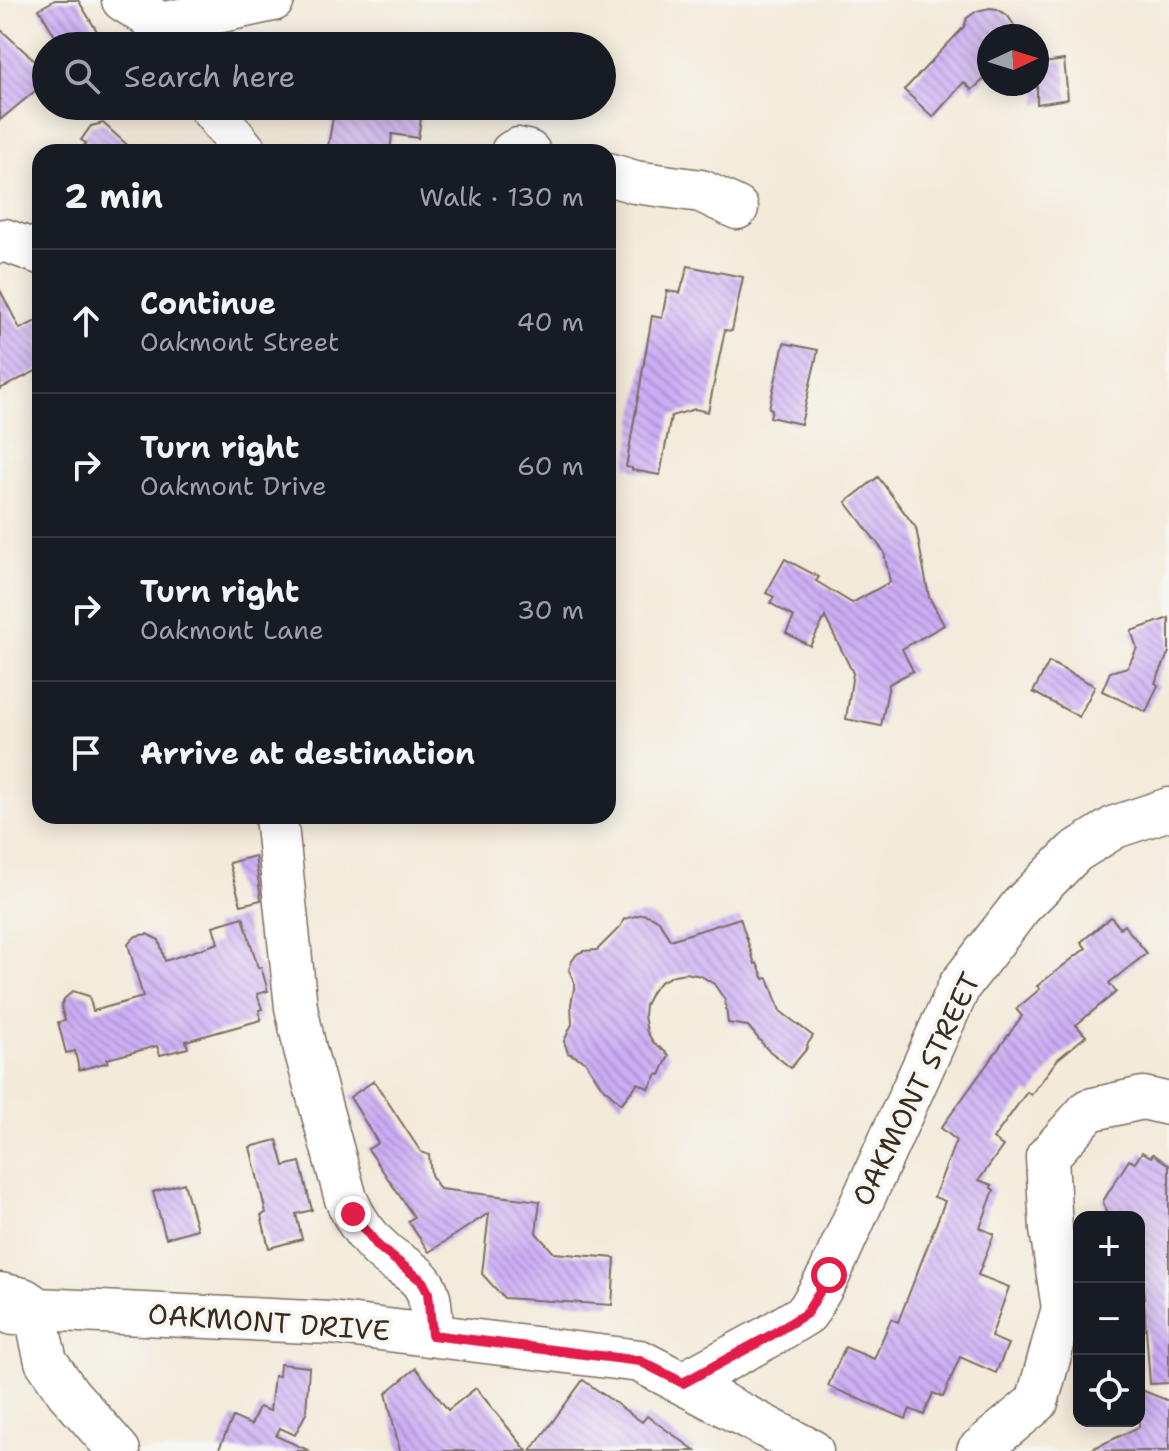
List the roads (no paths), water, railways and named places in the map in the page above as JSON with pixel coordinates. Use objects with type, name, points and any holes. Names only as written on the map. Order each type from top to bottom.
[{"type":"street","points":[[123,0],[161,32]]},
{"type":"street","points":[[174,32],[273,0]]},
{"type":"street","points":[[220,120],[240,144]]},
{"type":"street","points":[[616,176],[701,191],[737,208]]},
{"type":"street","name":"OAKMONT STREET","points":[[683,1383],[807,1313],[829,1275],[960,985],[1021,906],[1075,852],[1115,827],[1169,809]]},
{"type":"street","points":[[277,824],[296,1007],[346,1199],[353,1214],[378,1246],[422,1281],[428,1293],[432,1335]]},
{"type":"street","points":[[978,1451],[1037,1402],[1063,1308],[1051,1229],[1047,1157],[1089,1110],[1143,1098],[1169,1104]]},
{"type":"street","name":"OAKMONT DRIVE","points":[[0,1294],[23,1299],[19,1313],[331,1323],[640,1361],[812,1451]]},
{"type":"street","points":[[19,1313],[40,1335],[46,1361],[68,1393],[119,1451]]}]
